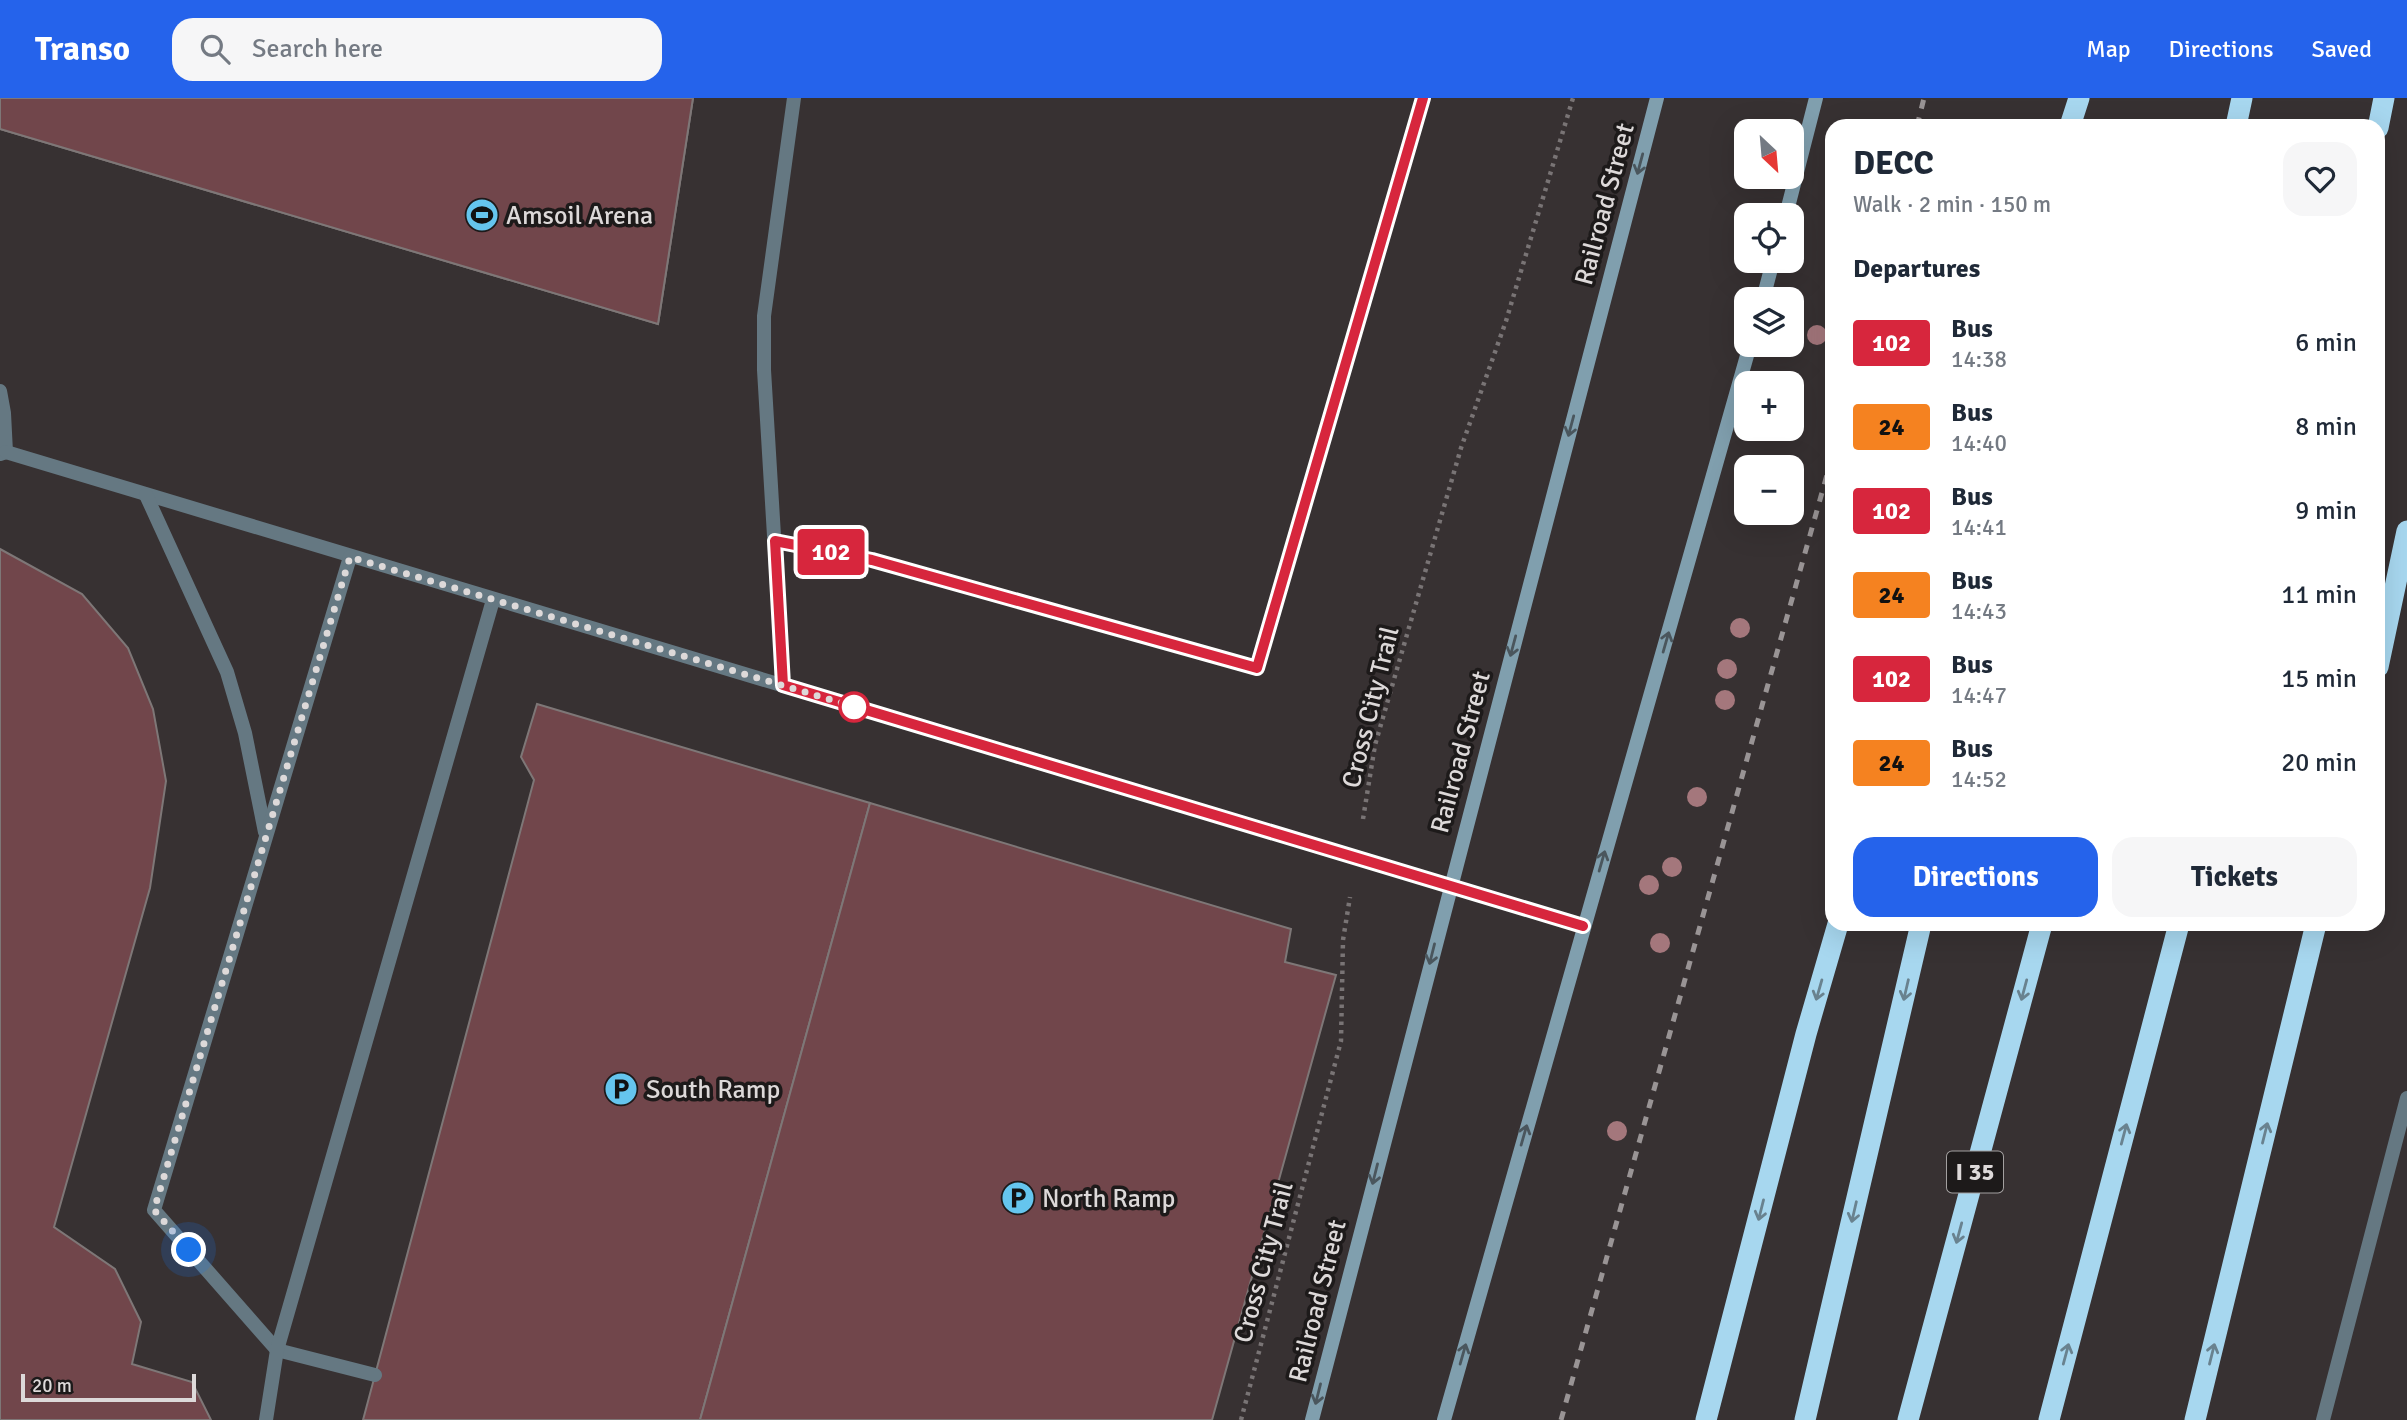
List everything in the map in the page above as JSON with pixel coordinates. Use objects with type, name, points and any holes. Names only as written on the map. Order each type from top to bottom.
[{"type":"highway","points":[[2072,119],[2080,98]]},
{"type":"highway","points":[[2078,119],[2080,98]]},
{"type":"highway","points":[[2238,119],[2242,98]]},
{"type":"highway","points":[[2380,119],[2384,98]]},
{"type":"highway","points":[[2385,634],[2407,531]]},
{"type":"highway","points":[[1706,1420],[1806,1034],[1836,931]]},
{"type":"highway","points":[[1805,1420],[1919,931]]},
{"type":"highway","name":"I 35","points":[[1908,1420],[2040,931]]},
{"type":"highway","points":[[2049,1420],[2177,931]]},
{"type":"highway","points":[[2195,1420],[2314,931]]},
{"type":"street","points":[[783,685],[764,370],[764,316],[794,98]]},
{"type":"street","points":[[775,541],[872,560],[1257,668],[1423,98]]},
{"type":"street","name":"Railroad Street","points":[[1312,1420],[1657,98]]},
{"type":"street","points":[[1789,203],[1816,98]]},
{"type":"street","points":[[1444,1420],[1747,357]]},
{"type":"street","points":[[0,391],[4,413],[3,453],[1583,926]]},
{"type":"street","points":[[146,495],[227,672],[245,733],[266,838]]},
{"type":"street","points":[[350,557],[154,1210],[277,1350],[375,1375]]},
{"type":"street","points":[[266,1420],[277,1350],[493,600]]},
{"type":"street","points":[[2323,1420],[2407,1098]]},
{"type":"path","name":"Cross City Trail","points":[[1241,1420],[1341,1041],[1343,940],[1375,745],[1461,448],[1506,321],[1573,98]]},
{"type":"building","name":"Amsoil Arena","points":[[0,98],[693,98],[658,324],[0,129]]},
{"type":"building","name":"Amsoil Arena","points":[[0,98],[693,98],[658,324],[0,129]]},
{"type":"building","points":[[0,549],[82,594],[128,648],[153,709],[166,781],[150,888],[54,1227],[115,1269],[141,1322],[132,1364],[192,1382],[211,1420],[0,1420]]},
{"type":"building","name":"South Ramp","points":[[537,704],[870,803],[700,1420],[363,1420],[534,780],[521,757]]},
{"type":"building","name":"North Ramp","points":[[870,803],[1291,929],[1285,962],[1336,975],[1212,1420],[700,1420]]},
{"type":"railway","points":[[1919,119],[1924,98]]},
{"type":"railway","points":[[1561,1420],[1825,482]]},
{"type":"bus line","name":"102","points":[[1423,98],[1257,668],[872,560],[775,541],[783,685],[1449,888],[1583,926]]},
{"type":"place","name":"Amsoil Arena","points":[[482,215]]},
{"type":"place","name":"South Ramp","points":[[621,1089]]},
{"type":"place","name":"North Ramp","points":[[1018,1198]]},
{"type":"route","points":[[189,1250],[154,1210],[350,557],[862,709],[854,707]]}]
